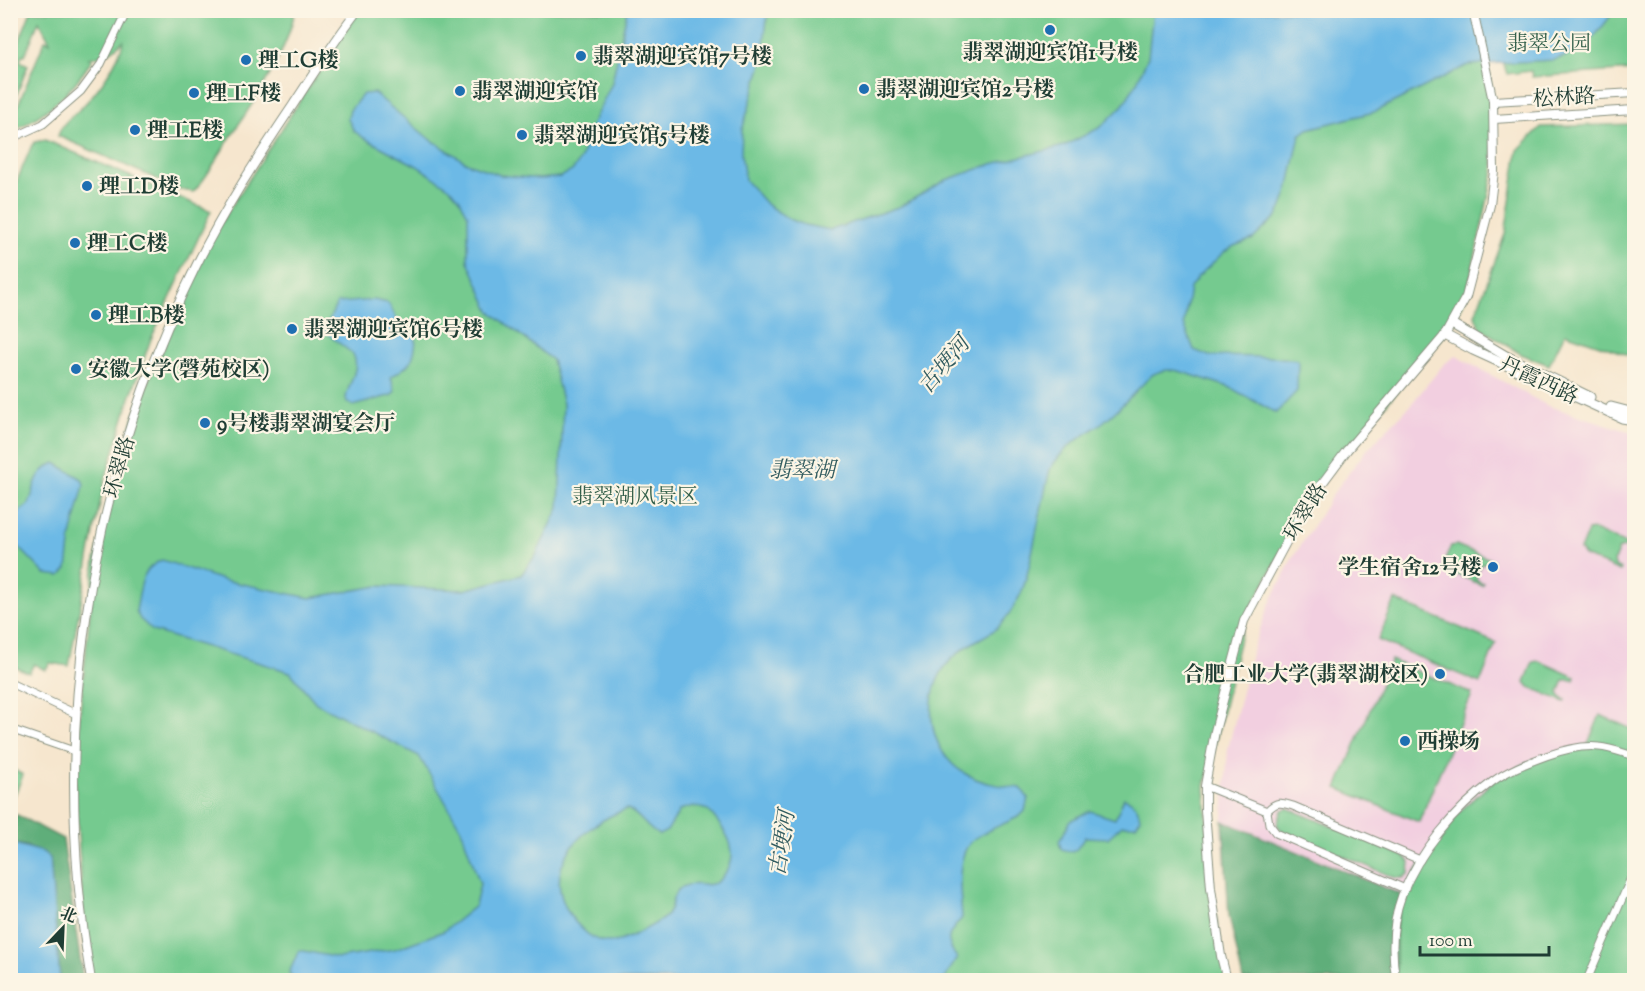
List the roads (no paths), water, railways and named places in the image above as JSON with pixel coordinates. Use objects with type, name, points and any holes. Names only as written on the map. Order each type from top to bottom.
[{"type":"main road","name":"丹霞西路","points":[[1452,324],[1506,356],[1618,410],[1635,413]]},
{"type":"main road","name":"丹霞西路","points":[[1445,335],[1622,418],[1635,420]]},
{"type":"street","points":[[10,139],[43,124],[81,91],[101,64],[127,10]]},
{"type":"street","name":"环翠路","points":[[91,981],[79,888],[74,809],[76,714],[82,644],[95,560],[119,463],[152,365],[196,266],[228,206],[268,141],[358,10]]},
{"type":"street","name":"环翠路","points":[[1227,981],[1211,888],[1205,786],[1215,731],[1244,621],[1305,506],[1347,450],[1445,335],[1466,297],[1490,205],[1494,171],[1493,101],[1473,10]]},
{"type":"street","name":"松林路","points":[[1493,101],[1635,93]]},
{"type":"street","name":"松林路","points":[[1494,119],[1635,110]]},
{"type":"street","points":[[10,683],[76,714]]},
{"type":"street","points":[[10,729],[74,751]]},
{"type":"street","points":[[1396,981],[1393,938],[1405,889],[1420,860],[1447,823],[1492,781],[1526,763],[1568,749],[1588,747],[1600,747],[1635,756]]},
{"type":"street","points":[[1205,786],[1267,811]]},
{"type":"street","points":[[1405,889],[1276,833],[1269,824],[1267,811],[1278,802],[1293,806],[1420,860]]},
{"type":"street","points":[[1587,981],[1635,871]]},
{"type":"water","name":"翡翠湖","points":[[627,11],[768,11],[761,67],[742,130],[741,153],[745,180],[767,205],[789,219],[831,230],[901,206],[946,180],[992,164],[1064,146],[1101,127],[1123,105],[1136,84],[1148,57],[1153,11],[1614,11],[1589,42],[1564,57],[1553,60],[1468,65],[1374,112],[1308,129],[1300,135],[1288,190],[1277,216],[1253,239],[1223,253],[1197,278],[1190,288],[1184,324],[1194,350],[1209,356],[1274,357],[1298,360],[1297,391],[1276,413],[1229,387],[1179,371],[1158,372],[1152,375],[1110,417],[1069,447],[1050,469],[1029,569],[1020,595],[998,627],[952,658],[937,681],[933,695],[931,710],[936,739],[952,764],[978,780],[1021,788],[1028,798],[1025,811],[1020,816],[978,836],[967,847],[963,856],[960,877],[962,918],[949,937],[950,946],[957,958],[944,980],[296,980],[289,973],[299,950],[339,958],[395,949],[444,931],[475,906],[480,884],[461,829],[419,756],[316,703],[290,672],[153,631],[140,619],[136,611],[142,581],[149,569],[162,560],[223,580],[310,598],[378,586],[464,590],[521,575],[536,555],[559,508],[563,404],[552,360],[490,311],[468,261],[468,215],[459,198],[450,188],[417,166],[354,131],[348,119],[350,110],[363,94],[374,93],[427,137],[467,163],[500,175],[540,179],[560,177],[572,171],[581,159],[591,126],[612,83]],"holes":[[[693,806],[708,810],[724,830],[731,845],[731,861],[719,880],[707,885],[691,884],[682,887],[676,893],[669,912],[664,918],[619,941],[605,942],[596,939],[570,915],[562,897],[560,880],[563,864],[570,850],[595,825],[627,809],[659,835],[667,831],[680,810]]]},
{"type":"water","points":[[374,300],[388,303],[401,327],[416,337],[413,357],[403,369],[391,377],[395,391],[392,395],[353,406],[347,402],[346,398],[356,365],[353,354],[324,331],[337,303]]},
{"type":"water","points":[[55,463],[82,479],[84,485],[71,536],[67,569],[60,576],[45,574],[17,545],[15,525],[17,514],[29,504],[39,476]]},
{"type":"water","points":[[1124,798],[1131,801],[1137,809],[1140,819],[1136,825],[1122,825],[1108,838],[1085,837],[1072,852],[1061,849],[1059,841],[1069,821],[1090,811],[1115,819]]},
{"type":"water","points":[[11,843],[43,852],[50,858],[60,980],[11,980]]},
{"type":"place","name":"翡翠湖迎宾馆1号楼","points":[[1050,30]]},
{"type":"place","name":"翡翠湖迎宾馆7号楼","points":[[581,56]]},
{"type":"place","name":"理工G楼","points":[[246,60]]},
{"type":"place","name":"翡翠湖迎宾馆2号楼","points":[[864,89]]},
{"type":"place","name":"翡翠湖迎宾馆","points":[[460,91]]},
{"type":"place","name":"理工F楼","points":[[194,93]]},
{"type":"place","name":"理工E楼","points":[[135,130]]},
{"type":"place","name":"翡翠湖迎宾馆5号楼","points":[[522,135]]},
{"type":"place","name":"理工D楼","points":[[87,186]]},
{"type":"place","name":"理工C楼","points":[[75,243]]},
{"type":"place","name":"理工B楼","points":[[96,315]]},
{"type":"place","name":"翡翠湖迎宾馆6号楼","points":[[292,329]]},
{"type":"place","name":"安徽大学(磬苑校区)","points":[[76,369]]},
{"type":"place","name":"9号楼翡翠湖宴会厅","points":[[205,423]]},
{"type":"place","name":"学生宿舍12号楼","points":[[1493,567]]},
{"type":"place","name":"合肥工业大学(翡翠湖校区)","points":[[1440,674]]},
{"type":"place","name":"西操场","points":[[1405,741]]},
{"type":"park label","name":"翡翠公园","points":[[1549,43]]},
{"type":"park label","name":"翡翠湖风景区","points":[[635,496]]},
{"type":"water label","name":"古埂河","points":[[943,364]]},
{"type":"water label","name":"古埂河","points":[[781,843]]}]
